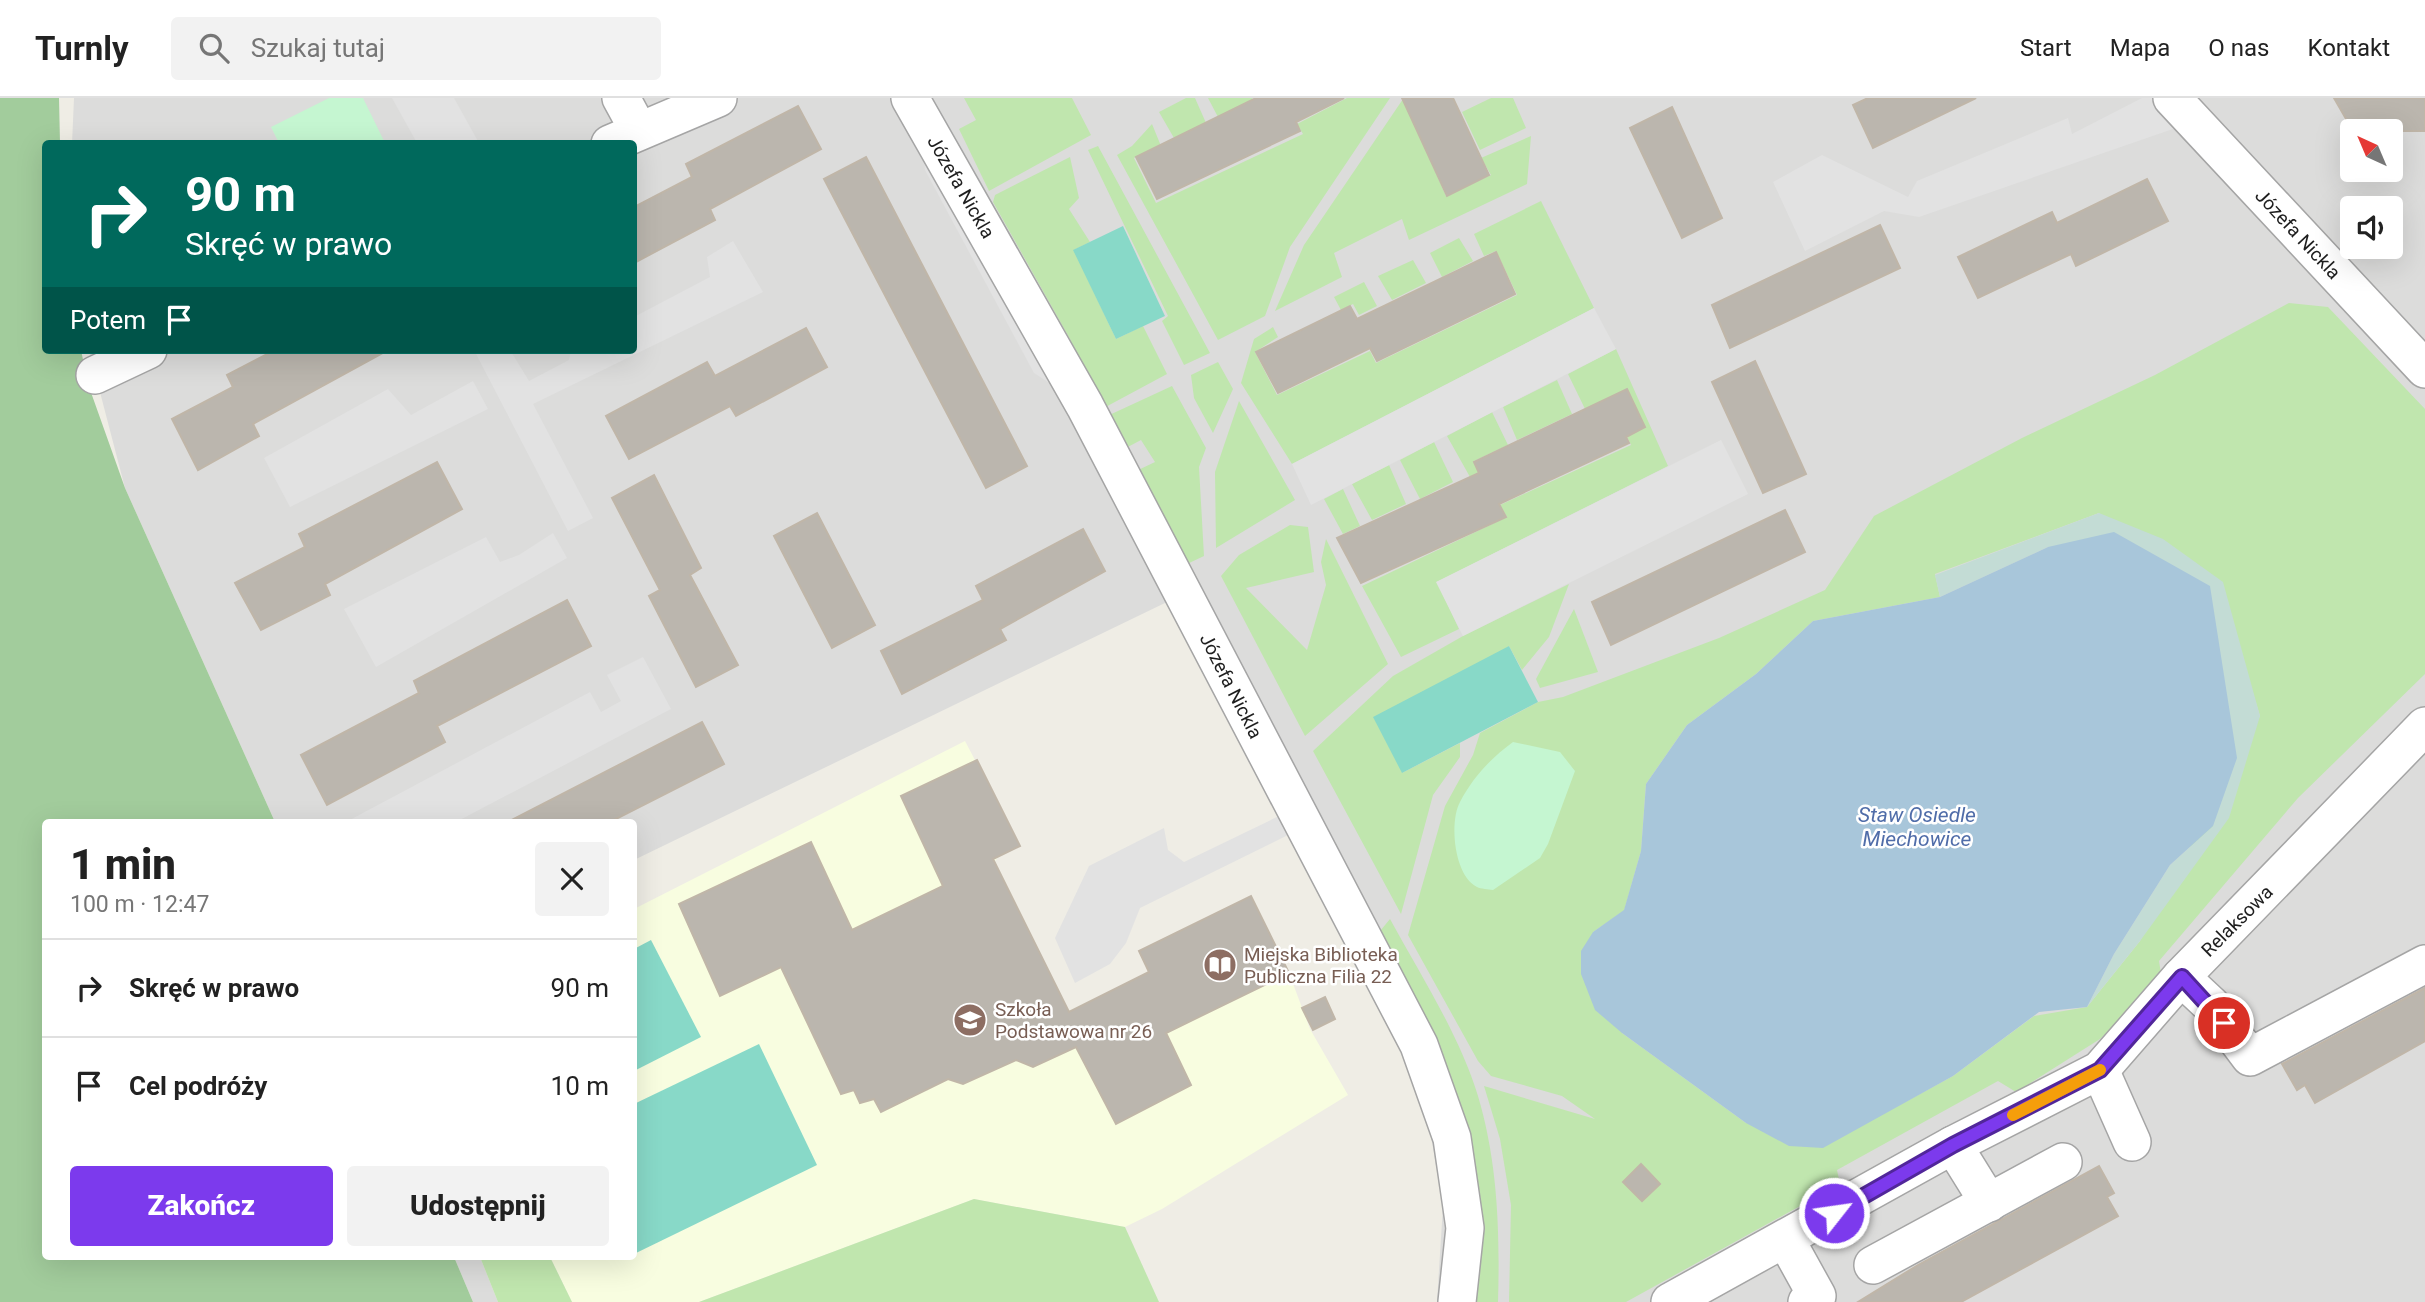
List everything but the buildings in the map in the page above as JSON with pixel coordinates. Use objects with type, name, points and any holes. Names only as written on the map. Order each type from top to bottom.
[{"type":"street","points":[[621,98],[624,137],[718,98]]},
{"type":"street","name":"Józefa Nickla","points":[[911,98],[1091,417],[1419,1045],[1452,1138],[1465,1228],[1457,1302]]},
{"type":"street","name":"Józefa Nickla","points":[[2172,98],[2425,369]]},
{"type":"street","points":[[94,375],[139,354]]},
{"type":"street","name":"Relaksowa","points":[[1670,1302],[1953,1145],[2100,1070],[2182,977],[2425,726]]},
{"type":"street","points":[[2182,977],[2211,1006],[2250,1056],[2425,964]]},
{"type":"street","points":[[2100,1070],[2132,1142]]},
{"type":"street","points":[[1953,1145],[1989,1203]]},
{"type":"street","points":[[1873,1265],[2063,1162]]},
{"type":"street","points":[[1786,1240],[1817,1296],[1807,1302]]},
{"type":"shaded area","points":[[74,98],[2425,98],[2425,1302],[1437,1302],[1443,1206],[1427,1113],[1390,1025],[1167,602],[637,859],[637,819],[274,819],[125,488],[90,354],[637,354],[637,140],[72,140]]},
{"type":"shaded area","points":[[392,98],[454,98],[477,140],[415,140]]},
{"type":"shaded area","points":[[2142,98],[2172,98],[2193,122],[1919,217],[1884,211],[1805,251],[1773,182],[1822,155],[1908,197],[1917,181],[2068,118],[2072,134]]},
{"type":"shaded area","points":[[921,116],[1085,406],[1034,373],[925,170]]},
{"type":"shaded area","points":[[1123,226],[1165,316],[1116,339],[1073,250]]},
{"type":"shaded area","points":[[733,241],[763,292],[637,353],[637,315],[710,277],[707,257]]},
{"type":"shaded area","points":[[1594,308],[1616,349],[1311,505],[1292,464]]},
{"type":"shaded area","points":[[476,354],[512,354],[529,381],[569,360],[570,354],[636,354],[533,404],[593,518],[568,531]]},
{"type":"shaded area","points":[[473,381],[488,409],[290,507],[264,458],[388,389],[411,415]]},
{"type":"shaded area","points":[[1721,440],[1748,494],[1463,636],[1436,582]]},
{"type":"shaded area","points":[[2099,513],[2163,539],[2223,582],[2260,716],[2229,818],[2140,941],[2087,1007],[2114,954],[2170,865],[2213,826],[2048,547],[1940,597],[1935,575]]},
{"type":"shaded area","points":[[553,533],[567,558],[376,667],[344,609],[486,537],[500,562],[519,555]]},
{"type":"shaded area","points":[[1509,646],[1538,702],[1402,773],[1373,717]]},
{"type":"shaded area","points":[[643,657],[671,709],[462,819],[352,819],[590,692],[601,712],[621,701],[607,675]]},
{"type":"shaded area","name":"Szkoła Podstawowa nr 26","points":[[965,741],[1020,846],[998,857],[990,868],[1002,876],[1069,1011],[1149,972],[1139,951],[1251,896],[1289,973],[1310,1029],[1348,1095],[1162,1209],[1125,1227],[974,1199],[699,1302],[572,1302],[551,1260],[637,1260],[637,907]]},
{"type":"shaded area","points":[[1279,816],[1288,835],[1140,908],[1126,943],[1110,964],[1075,983],[1055,938],[1089,866],[1164,828],[1168,850],[1184,862]]},
{"type":"shaded area","points":[[651,940],[701,1037],[637,1069],[637,947]]},
{"type":"shaded area","points":[[759,1044],[817,1165],[637,1253],[637,1103]]},
{"type":"shaded area","points":[[455,1260],[481,1260],[498,1302],[473,1302]]},
{"type":"green space","points":[[0,98],[59,98],[60,140],[42,140],[42,354],[82,354],[88,384],[125,488],[274,819],[42,819],[42,1260],[455,1260],[473,1302],[0,1302]]},
{"type":"green space","points":[[329,98],[363,98],[384,140],[278,140],[271,127]]},
{"type":"green space","points":[[964,98],[1072,98],[1091,135],[989,191],[959,129],[976,120]]},
{"type":"green space","points":[[1186,98],[1195,98],[1206,123],[1174,138],[1159,112]]},
{"type":"green space","points":[[1208,98],[1252,98],[1253,100],[1218,117]]},
{"type":"green space","points":[[1347,98],[1390,98],[1290,247],[1265,316],[1218,340],[1117,155],[1132,146],[1152,124],[1161,146],[1134,158],[1156,203],[1303,134],[1297,124]]},
{"type":"green space","points":[[1491,98],[1513,98],[1526,128],[1480,150],[1462,112]]},
{"type":"green space","points":[[1403,99],[1446,196],[1491,175],[1481,158],[1531,136],[1527,184],[1409,240],[1402,219],[1334,253],[1342,277],[1275,311],[1304,245]]},
{"type":"green space","points":[[1098,146],[1210,353],[1184,365],[1162,321],[1168,316],[1088,150]]},
{"type":"green space","points":[[1070,157],[1079,198],[1069,209],[1090,242],[1074,250],[1116,339],[1143,326],[1167,374],[1100,410],[1062,346],[1071,341],[993,202],[995,195]]},
{"type":"green space","points":[[1541,201],[1594,308],[1292,464],[1241,383],[1254,339],[1273,327],[1278,337],[1255,352],[1277,395],[1370,351],[1376,363],[1517,295],[1496,251],[1484,256],[1474,234]]},
{"type":"green space","points":[[1459,238],[1473,261],[1442,277],[1430,253]]},
{"type":"green space","points":[[1413,260],[1426,283],[1392,300],[1378,276]]},
{"type":"green space","points":[[1364,282],[1377,306],[1359,315],[1353,304],[1341,310],[1334,297]]},
{"type":"green space","points":[[2289,303],[2328,307],[2425,409],[2425,674],[2298,798],[2159,961],[2162,980],[2100,1039],[2016,1092],[1998,1081],[1837,1170],[1840,1184],[1626,1302],[1509,1302],[1511,1205],[1500,1139],[1484,1086],[1595,1119],[1562,1096],[1491,1076],[1478,1061],[1408,935],[1445,806],[1473,755],[1480,733],[1538,702],[1563,697],[1719,638],[1825,590],[1874,516],[2022,438],[2155,375]],"holes":[[[2099,513],[2240,651],[2260,716],[2140,941],[2087,1007],[2034,1016],[1953,1076],[1907,1101],[1746,1123],[1622,1033],[1593,932],[1624,911],[1641,851],[1646,784],[1687,725],[1756,674],[1813,621],[1940,597],[1935,574]]]},
{"type":"green space","points":[[1616,349],[1668,466],[1437,582],[1459,629],[1401,657],[1362,586],[1507,517],[1500,505],[1631,445],[1609,398],[1585,409],[1568,374]]},
{"type":"green space","points":[[1218,362],[1233,389],[1213,433],[1194,398],[1191,375]]},
{"type":"green space","points":[[1557,380],[1572,414],[1517,440],[1503,407]]},
{"type":"green space","points":[[1172,386],[1206,448],[1199,467],[1204,556],[1185,565],[1134,472],[1155,462],[1141,440],[1124,449],[1105,417]]},
{"type":"green space","points":[[1239,401],[1295,500],[1216,548],[1215,472]]},
{"type":"green space","points":[[1492,412],[1508,445],[1474,461],[1479,472],[1470,477],[1447,436]]},
{"type":"green space","points":[[1434,442],[1453,482],[1420,499],[1400,460]]},
{"type":"green space","points":[[1389,465],[1406,504],[1372,520],[1352,484]]},
{"type":"green space","points":[[1343,489],[1360,526],[1343,534],[1324,499]]},
{"type":"green space","points":[[1290,525],[1308,527],[1314,572],[1246,588],[1307,650],[1326,585],[1321,562],[1326,539],[1388,664],[1305,736],[1221,576],[1239,555]]},
{"type":"green space","points":[[1569,584],[1549,637],[1522,670],[1509,646],[1402,773],[1460,743],[1460,757],[1433,795],[1401,914],[1313,751],[1393,676],[1463,636]]},
{"type":"green space","points":[[1574,609],[1598,672],[1540,688],[1536,679]]},
{"type":"green space","points":[[1513,742],[1560,752],[1575,771],[1548,844],[1540,858],[1493,890],[1480,888],[1469,881],[1459,861],[1454,835],[1457,811],[1477,776]]},
{"type":"green space","points":[[1390,919],[1461,1050],[1478,1096],[1494,1172],[1499,1250],[1498,1302],[1471,1302],[1474,1241],[1376,936]]},
{"type":"green space","points":[[974,1199],[1125,1227],[1159,1302],[699,1302]]},
{"type":"green space","points":[[481,1260],[551,1260],[572,1302],[498,1302]]},
{"type":"water","name":"Staw Osiedle Miechowice","points":[[2114,532],[2210,586],[2237,758],[2213,826],[2170,865],[2114,954],[2087,1007],[2039,1012],[1953,1076],[1823,1148],[1789,1146],[1746,1123],[1622,1033],[1595,1010],[1581,974],[1581,951],[1593,932],[1624,910],[1641,851],[1646,784],[1687,725],[1756,674],[1813,621],[1940,597],[2048,547]]},
{"type":"slow traffic","points":[[2013,1115],[2100,1070]]},
{"type":"place","name":"Miejska Biblioteka Publiczna Filia 22","points":[[1220,965]]},
{"type":"place","name":"Szkoła Podstawowa nr 26","points":[[970,1020]]},
{"type":"route","points":[[1834,1213],[1953,1145],[2100,1070],[2182,977],[2224,1023]]}]
